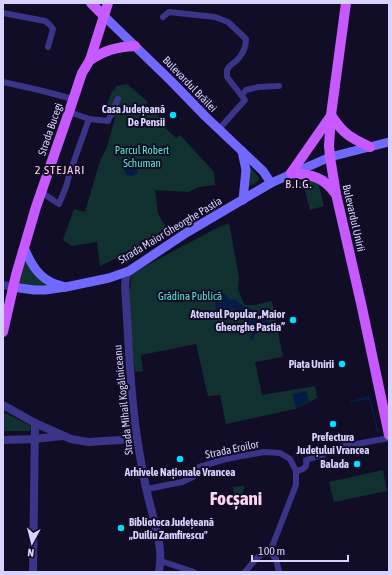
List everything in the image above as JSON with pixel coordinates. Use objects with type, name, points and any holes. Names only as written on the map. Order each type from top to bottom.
[{"type":"main road","name":"Bulevardul Brăilei","points":[[91,3],[171,81],[206,118],[263,171],[271,183]]},
{"type":"main road","name":"Strada Bucegi","points":[[3,332],[13,288],[41,192],[82,73],[90,60],[108,3]]},
{"type":"main road","name":"Bulevardul Unirii","points":[[346,3],[332,115],[329,146],[330,157],[336,194],[389,436]]},
{"type":"main road","points":[[90,60],[111,49],[123,46],[135,46]]},
{"type":"main road","points":[[336,194],[322,179],[291,173],[332,115],[348,136],[370,147]]},
{"type":"main road","name":"Strada Maior Gheorghe Pastia","points":[[13,288],[45,290],[66,287],[109,278],[129,271],[186,233],[271,183],[291,173],[330,157],[389,142]]},
{"type":"main road","points":[[242,151],[246,170],[243,200]]},
{"type":"main road","points":[[24,248],[30,261],[41,275],[49,281],[66,287]]},
{"type":"street","points":[[163,18],[169,12],[215,17],[228,22],[246,39],[246,44],[239,58],[230,65],[227,77],[245,100],[219,129]]},
{"type":"street","points":[[3,13],[37,19],[50,24],[53,29],[48,47]]},
{"type":"street","points":[[3,82],[73,99]]},
{"type":"street","points":[[242,95],[246,90],[258,87],[279,86]]},
{"type":"street","points":[[69,112],[90,119],[108,121],[118,99]]},
{"type":"street","points":[[41,192],[59,204],[90,119]]},
{"type":"street","name":"Strada Mihail Kogălniceanu","points":[[129,271],[126,277],[125,286],[131,383],[137,439],[159,540],[161,561],[159,572]]},
{"type":"street","points":[[3,285],[13,288]]},
{"type":"street","points":[[3,405],[35,423],[71,439],[88,442],[137,439]]},
{"type":"street","points":[[33,572],[35,423]]},
{"type":"street","points":[[3,440],[63,436]]},
{"type":"street","points":[[270,552],[296,485],[296,471],[302,470],[306,467],[306,460],[322,455],[335,448],[389,436]]},
{"type":"street","name":"Strada Eroilor","points":[[147,489],[182,482],[193,477],[199,467],[226,459],[264,452],[280,453],[290,459],[296,471]]},
{"type":"street","points":[[245,572],[261,554],[270,552]]},
{"type":"street","points":[[270,552],[276,560],[279,572]]},
{"type":"street","points":[[161,561],[194,572]]},
{"type":"green space","name":"Parcul Robert Schuman","points":[[127,84],[148,102],[146,105],[160,117],[157,120],[176,138],[180,135],[214,172],[215,185],[199,187],[188,192],[155,190],[158,213],[167,230],[148,243],[100,266],[97,242],[72,246],[63,240],[74,209],[85,212],[100,161],[107,147],[115,118],[103,114],[112,91],[115,90],[116,86]]},
{"type":"green space","points":[[249,167],[259,179],[257,182],[248,187]]},
{"type":"green space","points":[[313,180],[318,182],[324,206],[310,210],[304,187],[291,190],[290,184]]},
{"type":"green space","name":"Grădina Publică","points":[[229,223],[239,277],[238,289],[242,300],[245,305],[255,305],[272,301],[283,357],[255,362],[262,395],[315,386],[317,398],[295,409],[226,424],[220,395],[208,396],[196,344],[141,355],[143,371],[135,372],[129,294],[132,273]]},
{"type":"green space","points":[[24,248],[36,270],[66,287],[13,288]]},
{"type":"green space","points":[[3,412],[31,426],[30,431],[3,431]]},
{"type":"green space","points":[[383,470],[387,491],[334,502],[329,482]]},
{"type":"green space","points":[[244,486],[243,494],[234,494],[233,487]]},
{"type":"water","points":[[131,162],[136,164],[138,169],[136,174],[131,176],[126,174],[124,169],[126,164]]},
{"type":"water","points":[[221,293],[226,295],[229,300],[235,299],[244,306],[261,315],[269,324],[268,329],[258,330],[252,340],[250,339],[254,329],[246,323],[236,310],[226,310],[222,314],[216,312],[216,302]]},
{"type":"water","points":[[306,391],[309,401],[296,408],[292,394]]},
{"type":"water","points":[[370,396],[379,433],[377,433],[369,399],[351,403],[350,401]]},
{"type":"place","name":"Casa Județeană De Pensii","points":[[173,115]]},
{"type":"place","name":"Ateneul Popular „Maior Gheorghe Pastia”","points":[[293,320]]},
{"type":"place","name":"Piața Unirii","points":[[342,364]]},
{"type":"place","name":"Prefectura Județului Vrancea","points":[[333,424]]},
{"type":"place","name":"Arhivele Naționale Vrancea","points":[[180,459]]},
{"type":"place","name":"Balada","points":[[357,464]]},
{"type":"place","name":"Biblioteca Județeană „Duiliu Zamfirescu\"","points":[[121,528]]},
{"type":"district","name":"2 STEJARI","points":[[60,170]]},
{"type":"district","name":"B.I.G.","points":[[299,184]]},
{"type":"district","name":"Focșani","points":[[236,498]]}]
